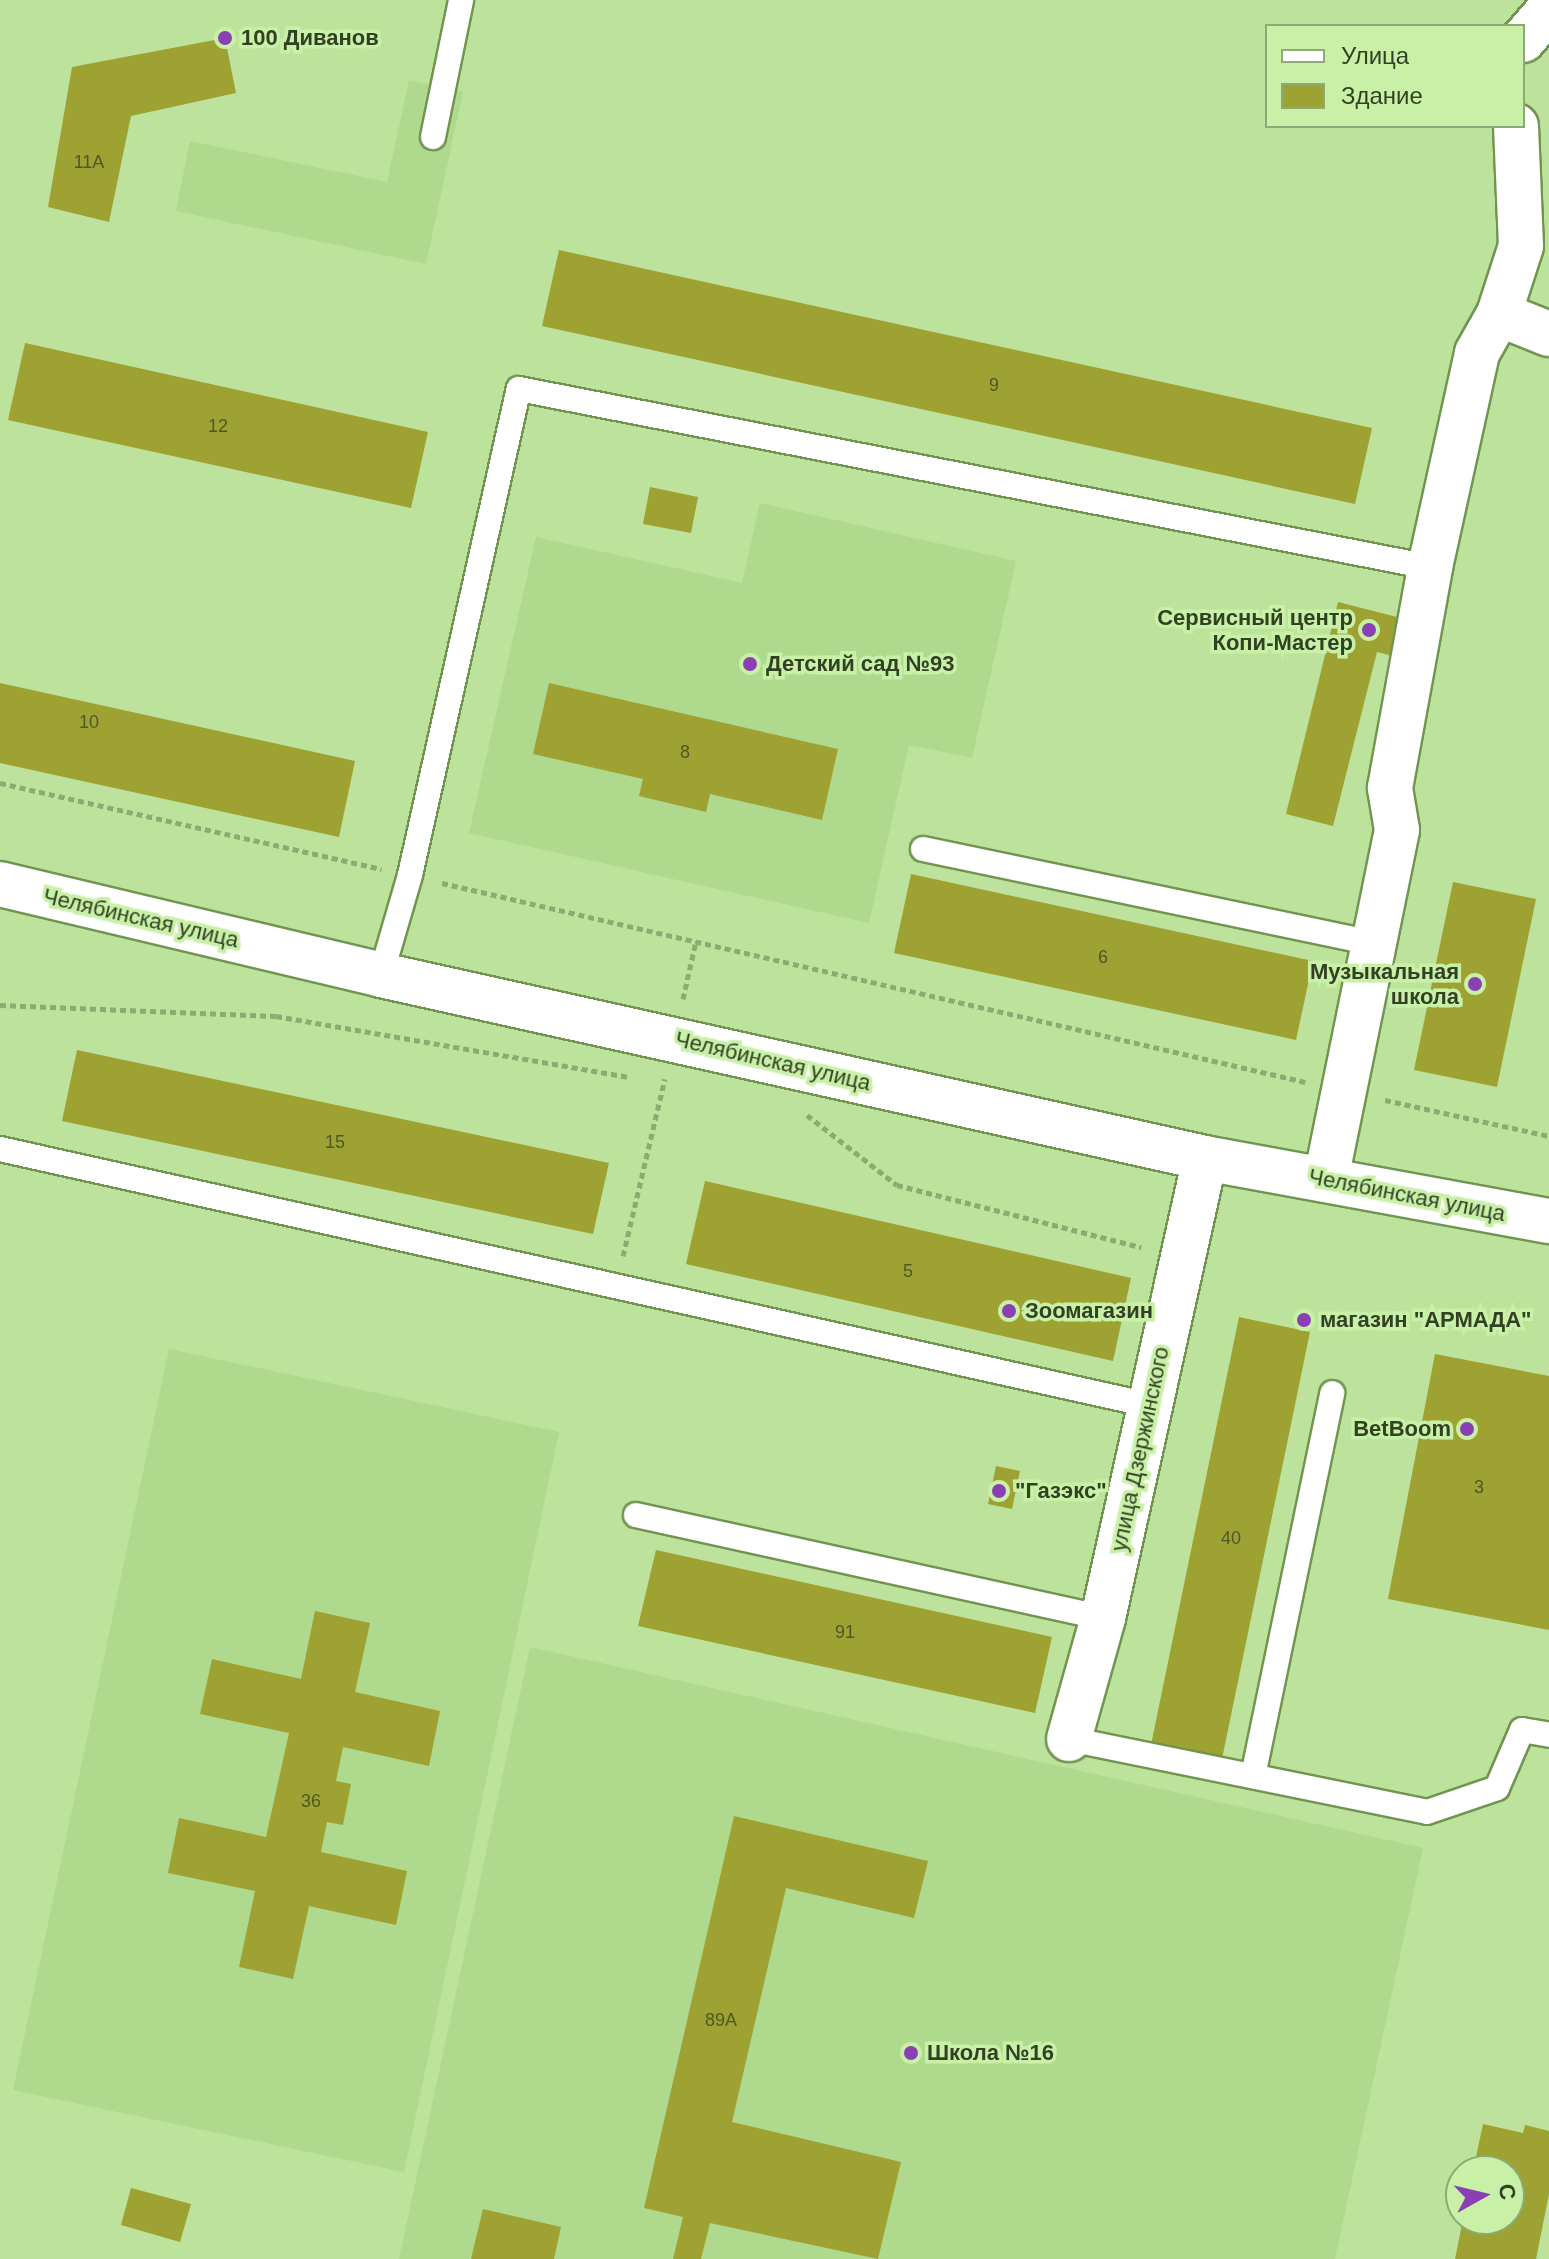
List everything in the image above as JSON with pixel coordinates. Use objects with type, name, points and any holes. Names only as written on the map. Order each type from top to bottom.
[{"type":"street","points":[[1525,38],[1549,10]]},
{"type":"street","points":[[1326,1179],[1397,830],[1390,788],[1430,567],[1477,353],[1499,314],[1521,246],[1516,128]]},
{"type":"street","points":[[1499,314],[1549,334]]},
{"type":"street","name":"Челябинская улица","points":[[0,884],[381,975],[1205,1158],[1549,1221]]},
{"type":"street","name":"улица Дзержинского","points":[[1069,1739],[1103,1618],[1205,1158]]},
{"type":"lane","points":[[433,137],[461,0]]},
{"type":"lane","points":[[381,975],[410,875],[519,389],[1430,567]]},
{"type":"lane","points":[[923,849],[1374,943]]},
{"type":"lane","points":[[0,1149],[1149,1405]]},
{"type":"lane","points":[[1253,1776],[1332,1393]]},
{"type":"lane","points":[[636,1515],[1103,1618]]},
{"type":"lane","points":[[1069,1739],[1427,1812],[1497,1788],[1522,1730],[1549,1735]]},
{"type":"path","points":[[0,783],[1344,1092],[1549,1136]]},
{"type":"path","points":[[616,1287],[696,941]]},
{"type":"path","points":[[0,1005],[276,1016],[633,1078]]},
{"type":"path","points":[[648,1080],[678,1086]]},
{"type":"path","points":[[791,1110],[805,1114],[897,1185],[1182,1258]]},
{"type":"shaded area","points":[[409,80],[463,92],[426,264],[176,211],[190,141],[387,182]]},
{"type":"shaded area","name":"Детский сад №93","points":[[760,503],[1016,561],[972,758],[909,745],[869,923],[469,833],[536,537],[742,583]]},
{"type":"shaded area","points":[[169,1349],[559,1432],[404,2172],[13,2090]]},
{"type":"shaded area","name":"Школа №16","points":[[530,1647],[1423,1848],[1335,2259],[399,2259]]},
{"type":"building","points":[[225,38],[236,93],[131,116],[109,222],[48,207],[72,67]]},
{"type":"building","points":[[559,250],[1372,428],[1355,504],[542,326]]},
{"type":"building","points":[[25,343],[428,432],[411,508],[8,420]]},
{"type":"building","points":[[650,487],[698,497],[691,533],[643,524]]},
{"type":"building","points":[[1338,602],[1409,620],[1400,658],[1377,652],[1333,826],[1286,814]]},
{"type":"building","points":[[0,683],[355,761],[339,837],[0,763]]},
{"type":"building","points":[[549,683],[838,749],[822,820],[710,794],[706,812],[639,796],[643,779],[533,754]]},
{"type":"building","points":[[911,874],[1313,961],[1296,1040],[894,953]]},
{"type":"building","name":"Музыкальная школа","points":[[1453,882],[1536,899],[1497,1087],[1414,1070]]},
{"type":"building","points":[[77,1050],[609,1163],[593,1234],[62,1121]]},
{"type":"building","points":[[705,1181],[1131,1278],[1113,1361],[686,1264]]},
{"type":"building","points":[[1239,1317],[1310,1332],[1222,1759],[1151,1745]]},
{"type":"building","points":[[1435,1354],[1549,1376],[1549,1630],[1388,1599]]},
{"type":"building","points":[[996,1466],[1020,1471],[1012,1509],[988,1504]]},
{"type":"building","points":[[656,1550],[1052,1637],[1035,1713],[638,1626]]},
{"type":"building","points":[[315,1611],[370,1623],[355,1692],[440,1711],[429,1766],[343,1747],[336,1781],[351,1784],[343,1825],[327,1822],[321,1852],[407,1871],[396,1925],[309,1906],[293,1979],[239,1967],[255,1891],[168,1873],[179,1818],[266,1837],[289,1733],[200,1714],[212,1659],[301,1679]]},
{"type":"building","points":[[734,1816],[928,1861],[914,1918],[786,1888],[732,2122],[901,2162],[878,2259],[710,2223],[701,2259],[673,2259],[683,2217],[644,2208]]},
{"type":"building","points":[[1483,2124],[1523,2133],[1525,2125],[1549,2131],[1549,2194],[1536,2259],[1455,2259],[1460,2235],[1525,2235],[1525,2155],[1476,2155]]},
{"type":"building","points":[[131,2188],[191,2204],[180,2242],[121,2225]]},
{"type":"building","points":[[483,2209],[561,2227],[554,2259],[471,2259]]},
{"type":"place","name":"100 Диванов","points":[[225,38]]},
{"type":"place","name":"Сервисный центр Копи-Мастер","points":[[1369,630]]},
{"type":"place","name":"Детский сад №93","points":[[750,664]]},
{"type":"place","name":"Музыкальная школа","points":[[1475,984]]},
{"type":"place","name":"Зоомагазин","points":[[1009,1311]]},
{"type":"place","name":"магазин \"АРМАДА\"","points":[[1304,1320]]},
{"type":"place","name":"BetBoom","points":[[1467,1429]]},
{"type":"place","name":"\"Газэкс\"","points":[[999,1491]]},
{"type":"place","name":"Школа №16","points":[[911,2053]]}]
